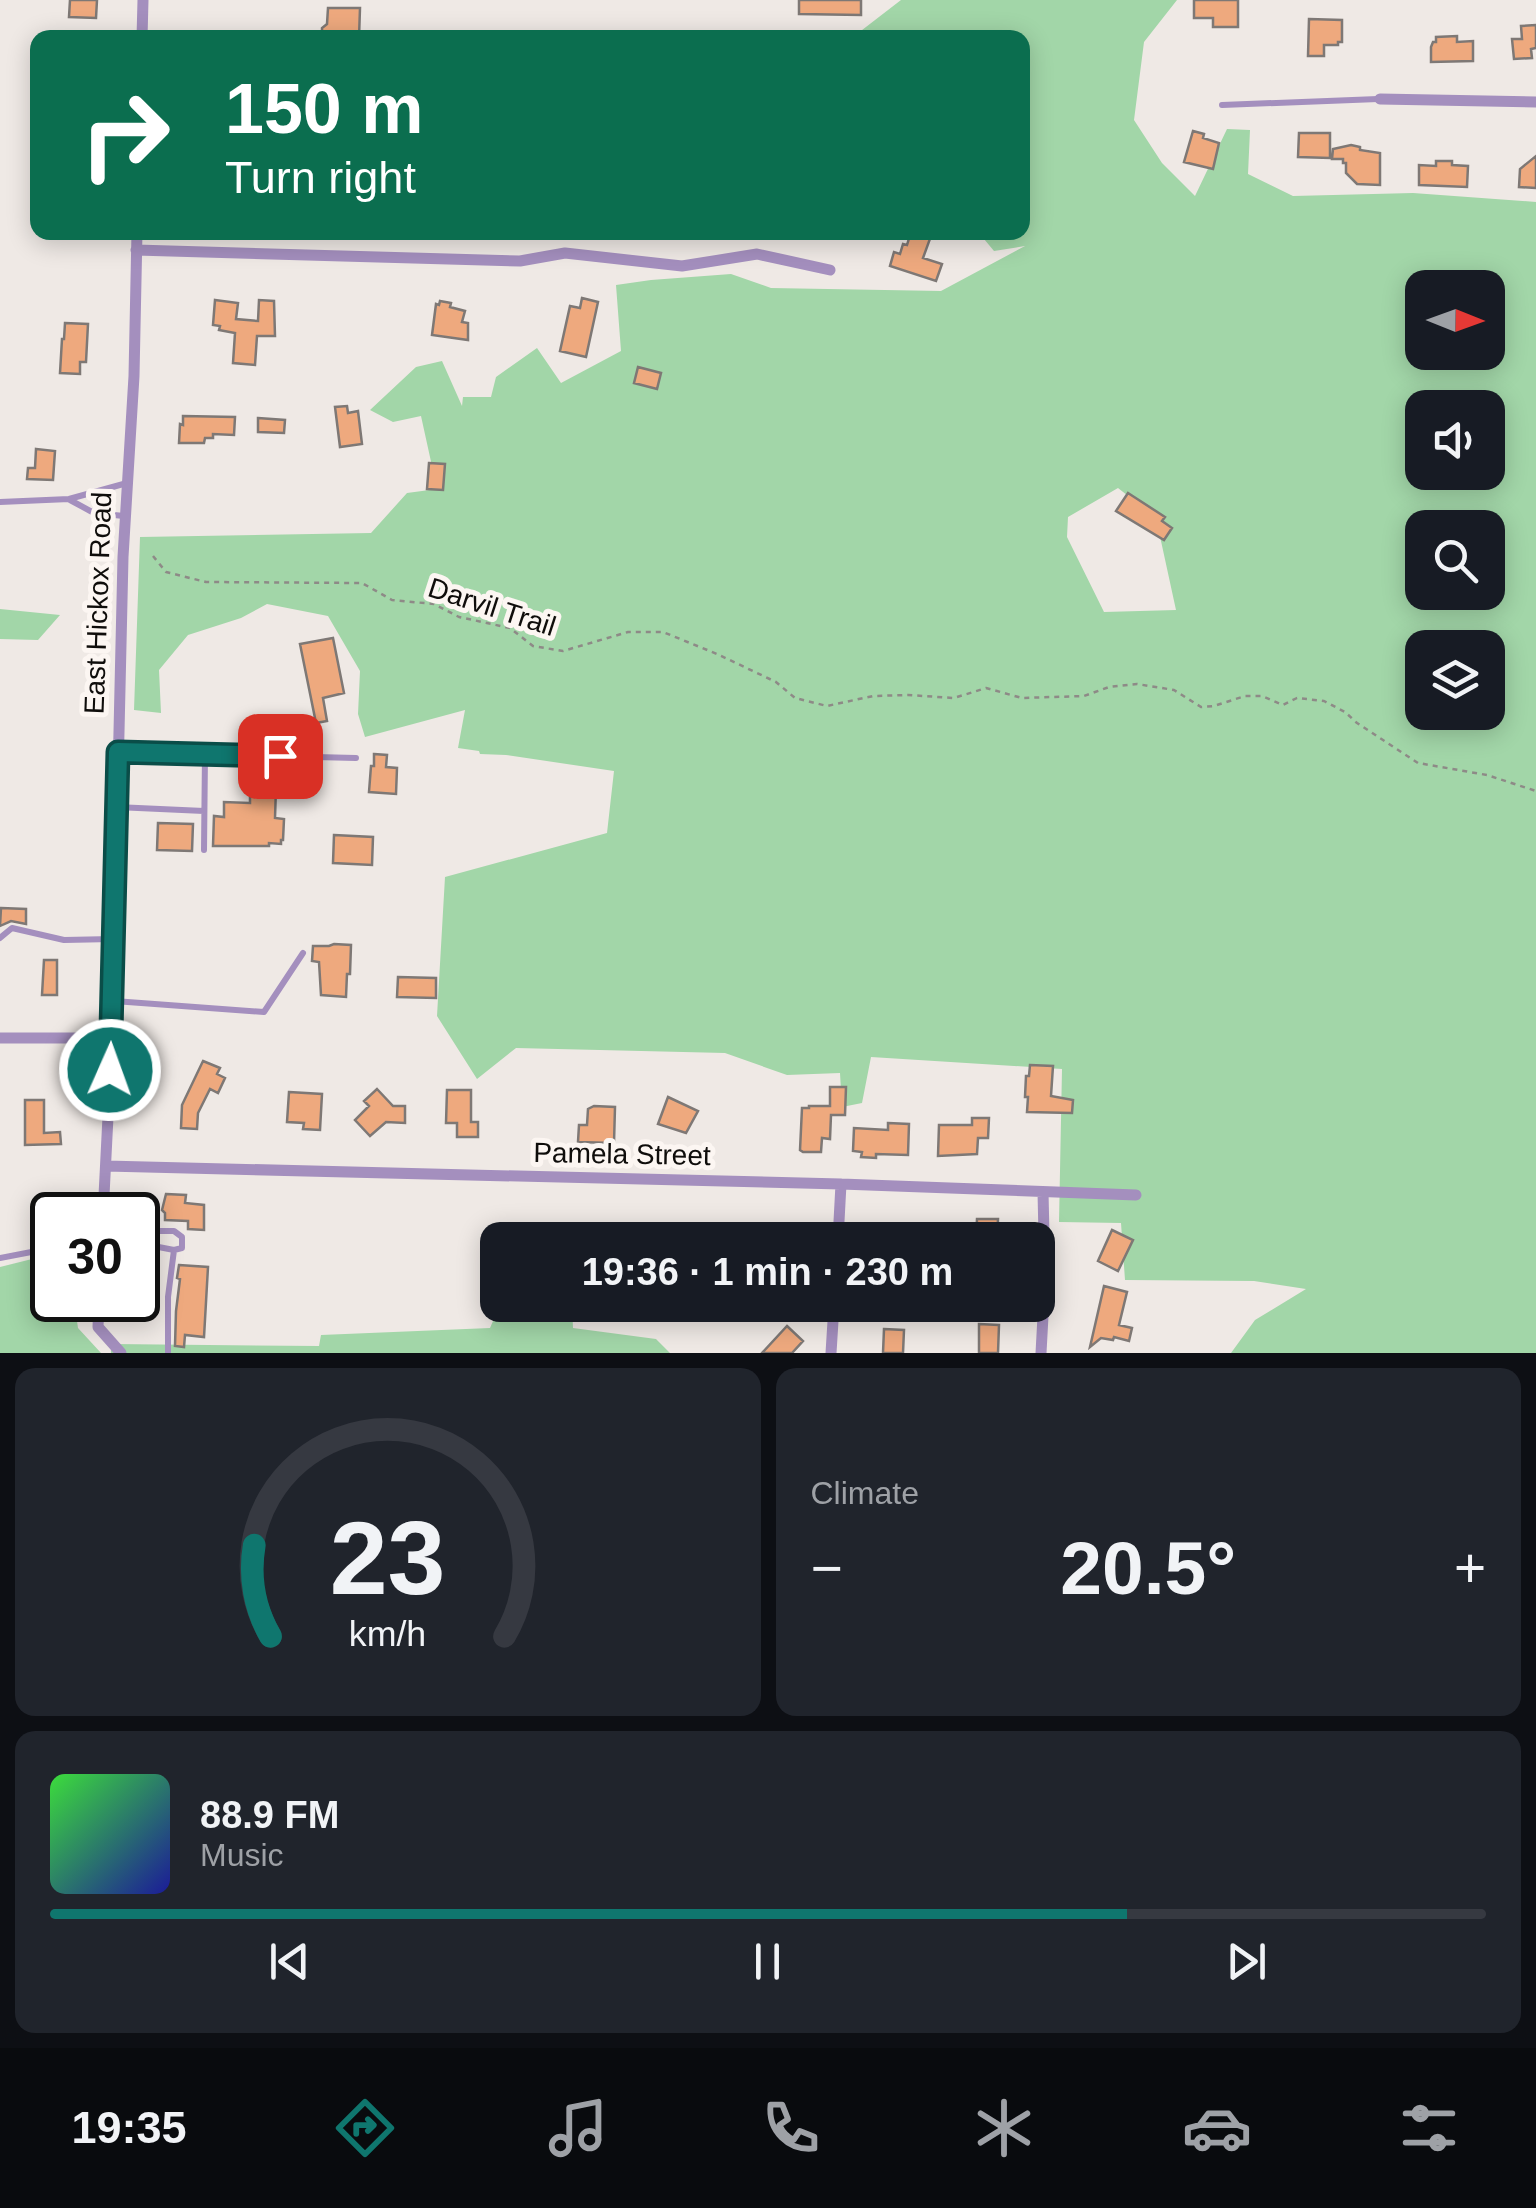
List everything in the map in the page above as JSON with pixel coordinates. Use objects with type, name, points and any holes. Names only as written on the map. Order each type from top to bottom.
[{"type":"street","points":[[142,30],[143,0]]},
{"type":"street","points":[[1380,99],[1536,102]]},
{"type":"street","name":"East Hickox Road","points":[[104,1192],[136,240]]},
{"type":"street","points":[[136,250],[520,262],[565,253],[682,266],[758,254],[830,270]]},
{"type":"street","points":[[0,1038],[112,1038]]},
{"type":"street","name":"Pamela Street","points":[[106,1166],[1136,1195]]},
{"type":"street","points":[[839,1222],[841,1184]]},
{"type":"street","points":[[1041,1353],[1045,1279],[1043,1192]]},
{"type":"street","points":[[98,1322],[98,1327],[121,1353]]},
{"type":"street","points":[[831,1353],[833,1322]]},
{"type":"lane","points":[[1222,105],[1380,99]]},
{"type":"lane","points":[[0,502],[69,499],[128,482]]},
{"type":"lane","points":[[69,499],[94,513],[126,516]]},
{"type":"lane","points":[[118,752],[356,758]]},
{"type":"lane","points":[[204,850],[205,754]]},
{"type":"lane","points":[[116,807],[204,811]]},
{"type":"lane","points":[[0,938],[12,928],[64,940],[114,939]]},
{"type":"lane","points":[[113,1001],[264,1012],[303,954]]},
{"type":"lane","points":[[160,1232],[174,1231],[182,1237],[183,1244],[174,1250],[160,1247]]},
{"type":"lane","points":[[168,1353],[168,1297],[174,1250]]},
{"type":"lane","points":[[0,1258],[30,1252]]},
{"type":"path","name":"Darvil Trail","points":[[152,556],[166,572],[206,582],[362,583],[392,600],[434,604],[459,617],[510,628],[533,646],[563,651],[628,632],[663,632],[776,682],[795,698],[826,706],[873,696],[954,698],[986,688],[1022,698],[1084,696],[1137,684],[1174,690],[1201,706],[1246,696],[1262,696],[1283,705],[1297,698],[1324,702],[1418,762],[1488,775],[1536,791]]},
{"type":"green space","points":[[901,0],[1177,0],[1144,42],[1134,120],[1162,163],[1195,196],[1227,129],[1250,130],[1248,174],[1293,196],[1413,193],[1536,202],[1536,1353],[1231,1353],[1255,1320],[1306,1289],[1254,1281],[1125,1280],[1121,1223],[1059,1222],[1062,1069],[871,1057],[862,1103],[842,1107],[840,1073],[787,1075],[725,1053],[516,1048],[477,1079],[437,1016],[445,877],[607,833],[614,771],[458,748],[465,710],[365,737],[358,714],[360,671],[328,616],[267,604],[241,618],[188,635],[159,670],[161,713],[134,710],[140,537],[371,533],[407,493],[437,489],[421,416],[393,422],[370,410],[416,367],[442,361],[462,406],[463,397],[491,397],[496,377],[537,348],[561,383],[621,351],[616,285],[731,274],[771,288],[941,291],[1025,246],[994,251],[985,240],[1030,240],[1030,30],[862,30]],"holes":[[[1118,488],[1156,518],[1176,610],[1104,612],[1067,537],[1068,517]]]},
{"type":"green space","points":[[0,609],[60,615],[38,640],[0,639]]},
{"type":"green space","points":[[30,1260],[30,1322],[77,1322],[101,1353],[0,1353],[0,1267]]},
{"type":"green space","points":[[493,1322],[573,1322],[573,1328],[656,1339],[670,1353],[111,1353],[111,1344],[319,1346],[321,1335],[490,1328]]},
{"type":"building","points":[[70,0],[97,0],[96,18],[69,17]]},
{"type":"building","points":[[799,0],[861,0],[861,15],[799,14]]},
{"type":"building","points":[[1194,0],[1238,0],[1238,27],[1213,27],[1213,18],[1194,18]]},
{"type":"building","points":[[328,8],[360,8],[359,30],[322,30],[327,24]]},
{"type":"building","points":[[1309,19],[1342,20],[1342,42],[1324,45],[1324,56],[1308,56]]},
{"type":"building","points":[[1536,25],[1532,58],[1514,59],[1512,39],[1522,39],[1521,26]]},
{"type":"building","points":[[1457,36],[1457,42],[1473,41],[1473,61],[1431,62],[1436,37]]},
{"type":"building","points":[[1193,131],[1219,143],[1213,169],[1184,162]]},
{"type":"building","points":[[1299,133],[1330,133],[1330,158],[1298,157]]},
{"type":"building","points":[[1351,145],[1380,153],[1380,185],[1357,184],[1346,173],[1343,159],[1332,159],[1333,149]]},
{"type":"building","points":[[1536,156],[1536,188],[1519,187],[1520,169]]},
{"type":"building","points":[[1436,161],[1468,166],[1467,187],[1419,185],[1419,165],[1436,166]]},
{"type":"building","points":[[909,240],[930,240],[923,258],[942,264],[936,281],[890,266],[894,252],[900,254],[903,244],[907,245]]},
{"type":"building","points":[[582,298],[598,302],[586,357],[560,351],[570,306],[580,308]]},
{"type":"building","points":[[215,300],[238,303],[236,319],[258,321],[259,300],[274,301],[275,336],[257,336],[255,365],[233,363],[235,333],[213,325]]},
{"type":"building","points":[[440,301],[465,311],[462,322],[468,323],[468,340],[432,335],[436,304]]},
{"type":"building","points":[[65,323],[88,324],[86,362],[80,362],[80,374],[60,373]]},
{"type":"building","points":[[638,367],[661,373],[657,389],[634,383]]},
{"type":"building","points":[[347,406],[348,413],[358,411],[362,444],[340,447],[335,407]]},
{"type":"building","points":[[183,416],[235,417],[234,435],[213,434],[204,443],[179,443]]},
{"type":"building","points":[[258,418],[285,420],[284,433],[258,432]]},
{"type":"building","points":[[36,449],[55,451],[53,480],[27,479],[28,468],[35,468]]},
{"type":"building","points":[[429,463],[445,464],[443,490],[427,489]]},
{"type":"building","points":[[1128,493],[1165,517],[1162,521],[1172,528],[1164,540],[1116,511]]},
{"type":"building","points":[[333,638],[344,693],[323,698],[327,721],[316,723],[300,644]]},
{"type":"building","points":[[374,754],[387,755],[386,767],[397,768],[396,794],[369,792]]},
{"type":"building","points":[[250,787],[276,788],[275,818],[284,819],[281,844],[213,846],[214,816],[224,817],[224,802],[250,803]]},
{"type":"building","points":[[158,823],[193,824],[192,851],[157,850]]},
{"type":"building","points":[[334,835],[373,837],[372,865],[333,863]]},
{"type":"building","points":[[1,908],[26,909],[26,924],[11,921],[0,926]]},
{"type":"building","points":[[351,945],[346,997],[321,995],[319,962],[312,961],[313,946]]},
{"type":"building","points":[[44,960],[57,960],[57,995],[42,995]]},
{"type":"building","points":[[398,977],[436,978],[436,998],[397,997]]},
{"type":"building","points":[[203,1061],[220,1068],[217,1074],[225,1078],[218,1093],[210,1089],[198,1113],[197,1129],[181,1128],[182,1105]]},
{"type":"building","points":[[1030,1065],[1053,1066],[1051,1096],[1073,1100],[1072,1113],[1027,1112],[1026,1076]]},
{"type":"building","points":[[830,1087],[846,1087],[845,1115],[831,1115],[830,1139],[822,1138],[821,1152],[803,1152],[802,1108],[830,1106]]},
{"type":"building","points":[[377,1089],[393,1106],[405,1106],[405,1123],[386,1122],[370,1136],[355,1120],[369,1106],[364,1101]]},
{"type":"building","points":[[447,1090],[471,1090],[471,1122],[478,1122],[478,1137],[457,1137],[457,1123],[446,1123]]},
{"type":"building","points":[[289,1092],[322,1094],[320,1130],[303,1129],[304,1123],[287,1122]]},
{"type":"building","points":[[668,1097],[698,1111],[686,1133],[658,1124]]},
{"type":"building","points":[[25,1100],[44,1100],[44,1133],[60,1132],[61,1144],[25,1145]]},
{"type":"building","points":[[615,1107],[614,1143],[578,1142],[579,1125],[587,1125],[588,1109]]},
{"type":"building","points":[[972,1118],[989,1118],[988,1138],[978,1138],[977,1154],[938,1156],[939,1125],[972,1125]]},
{"type":"building","points":[[888,1123],[909,1124],[908,1155],[861,1157],[862,1152],[853,1151],[854,1128],[888,1130]]},
{"type":"building","points":[[166,1194],[186,1195],[185,1203],[204,1205],[204,1230],[188,1229],[188,1221],[165,1220],[162,1210]]},
{"type":"building","points":[[977,1219],[998,1219],[998,1222]]},
{"type":"building","points":[[1112,1230],[1133,1240],[1118,1271],[1098,1261]]},
{"type":"building","points":[[179,1265],[208,1267],[204,1337],[185,1335],[184,1347],[175,1346]]},
{"type":"building","points":[[1104,1286],[1127,1292],[1119,1325],[1132,1328],[1129,1341],[1101,1338],[1090,1347]]},
{"type":"building","points":[[979,1324],[999,1325],[998,1353],[979,1353]]},
{"type":"building","points":[[787,1326],[803,1341],[792,1353],[762,1353]]},
{"type":"building","points":[[884,1329],[904,1330],[903,1353],[883,1353]]},
{"type":"route","points":[[110,1070],[118,752],[280,756]]}]
